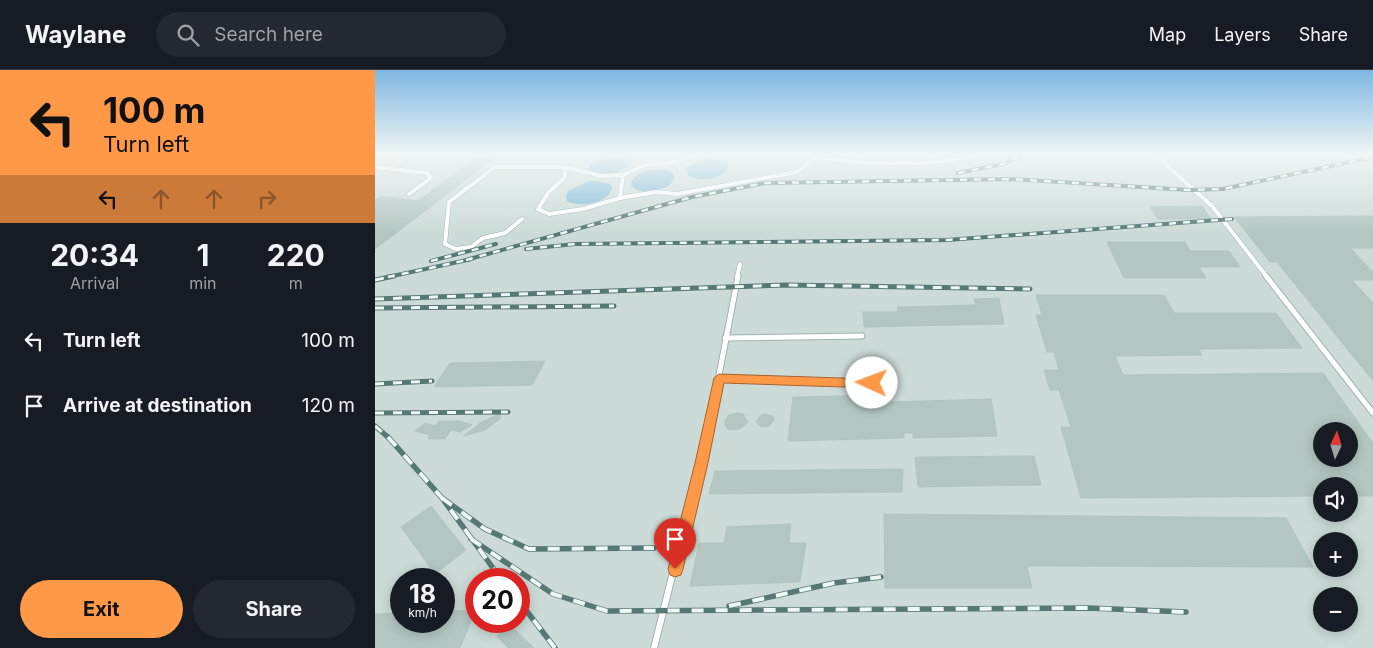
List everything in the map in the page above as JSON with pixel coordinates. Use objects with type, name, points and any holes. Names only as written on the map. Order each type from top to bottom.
[{"type":"lane","points":[[409,194],[428,180]]},
{"type":"lane","points":[[478,180],[449,202],[445,244],[456,249],[471,246],[483,238],[505,233],[522,219]]},
{"type":"lane","points":[[562,180],[548,193],[538,209],[549,214],[583,209],[620,198],[656,192],[677,194],[754,180]]},
{"type":"lane","points":[[620,198],[622,180]]},
{"type":"lane","points":[[1183,180],[1212,206],[1373,413]]},
{"type":"lane","points":[[654,648],[702,463],[740,264]]},
{"type":"lane","points":[[725,338],[862,336]]},
{"type":"lane","points":[[719,378],[891,384]]},
{"type":"shaded area","points":[[375,180],[1373,180],[1373,648],[375,648]]},
{"type":"water","points":[[673,180],[670,185],[650,192],[635,189],[631,185],[632,181]]},
{"type":"water","points":[[589,181],[610,184],[612,188],[605,198],[593,203],[579,204],[567,201],[568,191]]},
{"type":"building","points":[[446,180],[466,180],[375,249],[375,200],[381,196],[418,201]]},
{"type":"building","points":[[1202,206],[1211,219],[1158,219],[1150,207]]},
{"type":"building","points":[[1373,216],[1373,248],[1350,248],[1373,272],[1373,280],[1352,280],[1373,303],[1373,381],[1277,262],[1270,262],[1234,217]]},
{"type":"building","points":[[1107,242],[1185,242],[1190,251],[1229,251],[1240,267],[1199,267],[1206,278],[1124,278]]},
{"type":"building","points":[[1036,295],[1164,295],[1174,313],[1276,313],[1302,348],[1199,349],[1202,355],[1115,356],[1123,375],[1323,373],[1358,422],[1373,443],[1373,496],[1358,496],[1358,477],[1313,477],[1313,496],[1081,498],[1061,427],[1071,427],[1059,390],[1050,390],[1044,370],[1059,370],[1054,352],[1047,352],[1036,315],[1042,315]]},
{"type":"building","points":[[999,298],[1004,324],[864,327],[863,312],[897,312],[898,307],[976,305],[974,299]]},
{"type":"building","points":[[545,361],[532,385],[434,387],[450,363]]},
{"type":"building","points":[[891,395],[890,402],[991,399],[997,436],[913,438],[913,433],[904,433],[904,438],[788,441],[793,397]]},
{"type":"building","points":[[499,414],[501,418],[485,430],[464,436],[480,423]]},
{"type":"building","points":[[743,414],[748,422],[740,429],[729,430],[725,426],[725,420],[729,415]]},
{"type":"building","points":[[765,414],[773,416],[774,420],[769,426],[761,427],[756,422],[760,416]]},
{"type":"building","points":[[439,421],[460,421],[472,425],[460,432],[451,430],[445,439],[428,439],[430,435],[415,431],[425,423],[436,426]]},
{"type":"building","points":[[1034,456],[1041,485],[918,487],[915,457]]},
{"type":"building","points":[[903,469],[902,492],[709,494],[715,471]]},
{"type":"building","points":[[431,506],[466,550],[443,568],[431,568],[401,527]]},
{"type":"building","points":[[884,514],[1286,518],[1313,567],[1027,566],[1032,588],[885,588]]},
{"type":"building","points":[[791,524],[789,543],[806,543],[800,582],[690,586],[699,543],[724,543],[727,527]]},
{"type":"building","points":[[465,610],[466,633],[460,648],[375,648],[375,614],[390,613],[390,633],[455,633],[455,611]]},
{"type":"building","points":[[500,633],[518,633],[534,648],[508,648],[497,636]]},
{"type":"railway","points":[[466,260],[692,197],[765,183],[950,180]]},
{"type":"railway","points":[[1026,180],[1189,190],[1223,189],[1265,180]]},
{"type":"railway","points":[[526,249],[575,244],[947,240],[1232,219]]},
{"type":"railway","points":[[431,261],[496,244]]},
{"type":"railway","points":[[388,277],[472,259]]},
{"type":"railway","points":[[375,280],[394,276]]},
{"type":"railway","points":[[375,299],[786,285],[1030,289]]},
{"type":"railway","points":[[375,308],[614,306]]},
{"type":"railway","points":[[375,384],[432,381]]},
{"type":"railway","points":[[375,413],[508,412]]},
{"type":"railway","points":[[375,426],[389,438]]},
{"type":"railway","points":[[389,438],[442,498]]},
{"type":"railway","points":[[442,498],[485,529],[529,549],[654,548]]},
{"type":"railway","points":[[442,498],[473,540]]},
{"type":"railway","points":[[473,540],[553,594],[607,611],[1088,608],[1186,612]]},
{"type":"railway","points":[[473,540],[493,568]]},
{"type":"railway","points":[[729,606],[834,583],[881,577]]},
{"type":"railway","points":[[530,615],[555,648]]},
{"type":"route","points":[[675,569],[702,463],[719,378],[872,383]]}]
